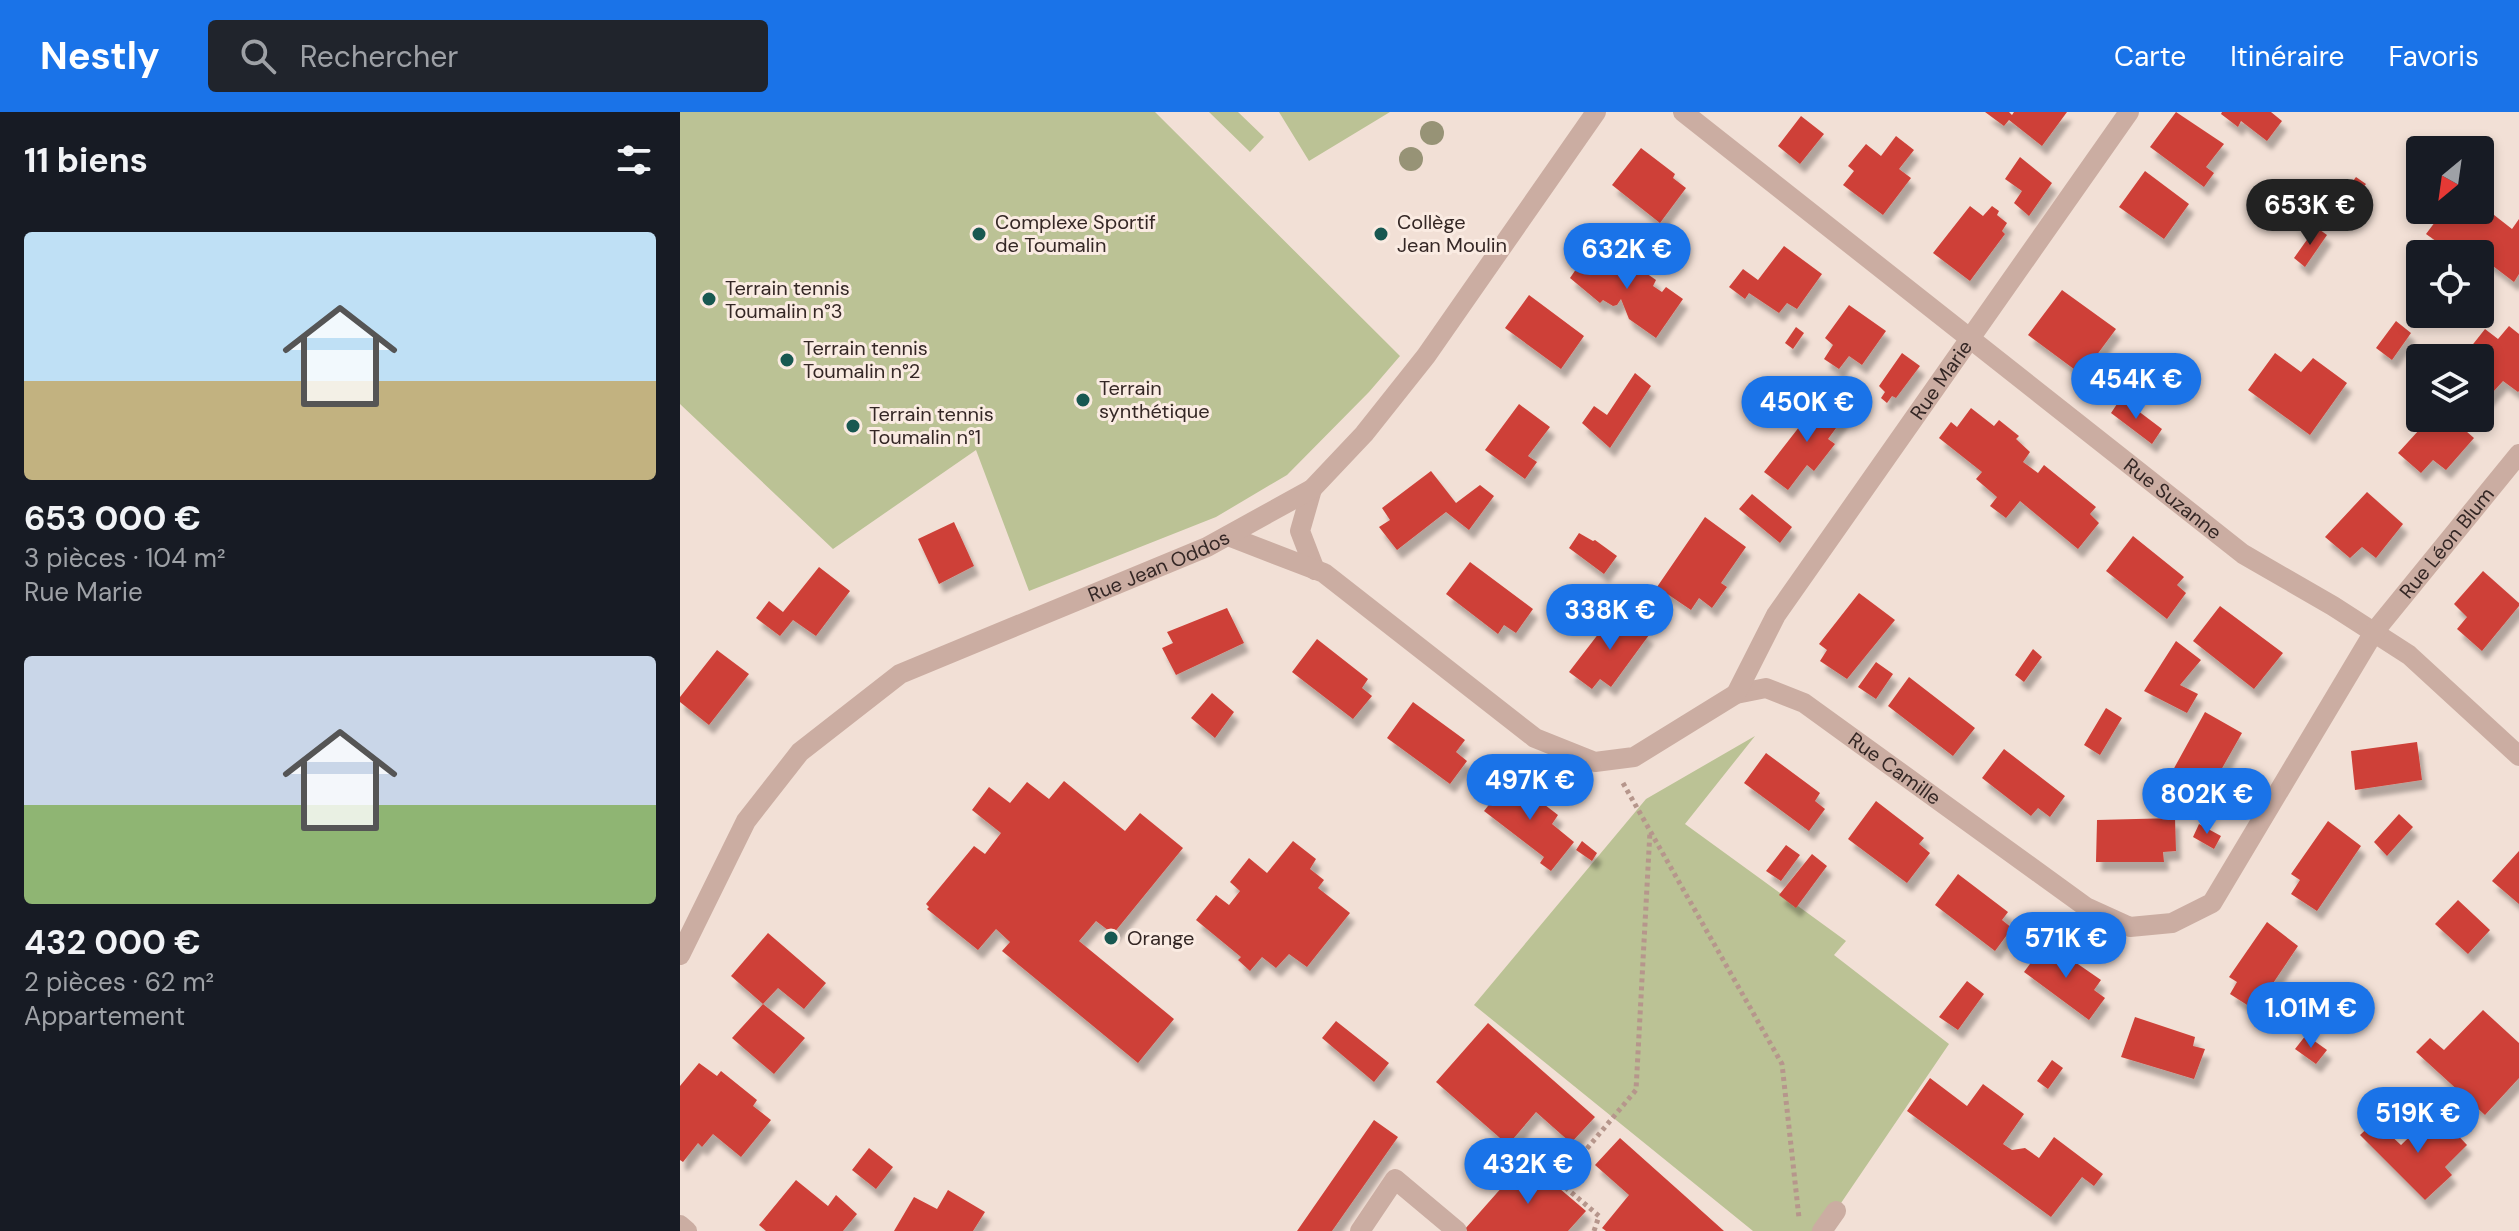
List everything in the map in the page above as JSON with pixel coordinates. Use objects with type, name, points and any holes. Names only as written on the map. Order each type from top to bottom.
[{"type":"street","name":"Rue Jean Oddos","points":[[680,955],[746,821],[800,752],[900,674],[1079,602],[1228,536],[1312,489],[1364,434],[1426,356],[1596,112]]},
{"type":"street","name":"Rue Suzanne","points":[[1683,112],[2243,554],[2409,655],[2519,756]]},
{"type":"street","name":"Rue Marie","points":[[1736,694],[1776,615],[2129,112]]},
{"type":"street","name":"Rue Léon Blum","points":[[2374,632],[2519,454]]},
{"type":"street","points":[[1312,489],[1300,531],[1315,570]]},
{"type":"street","name":"Rue Camille","points":[[1228,536],[1324,573],[1535,738],[1595,762],[1634,757],[1736,694],[1766,688],[1804,703],[2086,907],[2130,927],[2172,923],[2212,903],[2374,632]]},
{"type":"street","points":[[1360,1231],[1395,1179],[1457,1231]]},
{"type":"street","points":[[1822,1231],[1836,1211]]},
{"type":"street","points":[[680,1225],[687,1231]]},
{"type":"path","points":[[1611,760],[1782,1064],[1801,1231]]},
{"type":"path","points":[[1594,1231],[1599,1216],[1559,1182],[1636,1090],[1650,830]]},
{"type":"green space","name":"Complexe Sportif de Toumalin","points":[[680,112],[1155,112],[1400,356],[1287,475],[1216,517],[1029,591],[976,450],[833,549],[680,404]]},
{"type":"green space","points":[[1209,112],[1238,112],[1264,137],[1250,152]]},
{"type":"green space","points":[[1279,112],[1390,112],[1309,161]]},
{"type":"green space","points":[[1755,736],[1685,824],[1846,941],[1834,955],[1949,1044],[1822,1231],[1753,1231],[1474,1005],[1646,799]]},
{"type":"building","points":[[1985,112],[2009,112],[2012,115],[2014,112],[2067,112],[2042,146],[2009,120],[2004,126]]},
{"type":"building","points":[[2176,112],[2224,144],[2206,167],[2214,173],[2204,187],[2150,147]]},
{"type":"building","points":[[2222,112],[2271,112],[2282,121],[2267,141],[2241,121],[2238,127]]},
{"type":"building","points":[[1801,116],[1824,134],[1800,164],[1778,146]]},
{"type":"building","points":[[1896,136],[1914,150],[1899,169],[1911,178],[1883,215],[1843,185],[1854,171],[1848,166],[1866,144],[1881,156]]},
{"type":"building","points":[[1641,148],[1675,174],[1673,178],[1686,188],[1660,223],[1612,185]]},
{"type":"building","points":[[2020,157],[2052,183],[2029,216],[2014,203],[2022,191],[2005,179]]},
{"type":"building","points":[[2145,171],[2189,204],[2164,239],[2119,207]]},
{"type":"building","points":[[2356,177],[2366,184],[2347,208],[2338,201]]},
{"type":"building","points":[[1970,206],[1983,216],[1992,206],[2007,223],[2002,231],[2005,234],[1970,281],[1933,253]]},
{"type":"building","points":[[2494,215],[2512,229],[2519,219],[2519,274],[2514,282],[2494,267],[2494,240],[2434,240],[2426,234],[2434,224],[2494,224]]},
{"type":"building","points":[[2316,227],[2327,235],[2305,267],[2294,258]]},
{"type":"building","points":[[1784,246],[1822,274],[1797,309],[1787,303],[1779,313],[1749,293],[1745,299],[1729,287],[1743,269],[1758,280]]},
{"type":"building","points":[[1604,254],[1616,264],[1636,266],[1656,280],[1653,286],[1662,292],[1666,287],[1683,299],[1656,338],[1629,319],[1621,299],[1613,306],[1603,300],[1600,303],[1570,278],[1585,256]]},
{"type":"building","points":[[2062,290],[2116,329],[2082,375],[2028,335]]},
{"type":"building","points":[[1529,295],[1584,336],[1561,369],[1505,328]]},
{"type":"building","points":[[1849,305],[1886,331],[1862,365],[1849,356],[1839,369],[1824,359],[1833,345],[1825,338]]},
{"type":"building","points":[[2396,321],[2411,333],[2392,360],[2376,348]]},
{"type":"building","points":[[2509,326],[2519,334],[2518,392],[2503,381],[2494,391],[2494,344],[2473,344],[2485,329],[2498,339]]},
{"type":"building","points":[[1796,327],[1804,333],[1793,349],[1785,343]]},
{"type":"building","points":[[1902,353],[1920,366],[1896,398],[1892,396],[1887,403],[1881,398],[1885,392],[1879,386]]},
{"type":"building","points":[[2275,353],[2301,372],[2313,358],[2347,383],[2310,435],[2248,390]]},
{"type":"building","points":[[1635,373],[1651,386],[1610,448],[1582,423],[1594,406],[1607,415]]},
{"type":"building","points":[[1824,395],[1847,413],[1828,439],[1835,444],[1814,471],[1807,465],[1788,490],[1764,472]]},
{"type":"building","points":[[2121,398],[2162,429],[2152,444],[2111,413]]},
{"type":"building","points":[[1519,404],[1550,427],[1528,456],[1537,462],[1525,479],[1485,450]]},
{"type":"building","points":[[1971,408],[1994,426],[1999,420],[2019,436],[2016,439],[2030,452],[2023,462],[2038,473],[2044,465],[2096,507],[2090,514],[2099,523],[2078,549],[2020,501],[2006,518],[1990,506],[1997,497],[1976,479],[1982,472],[1939,438],[1951,422],[1957,427]]},
{"type":"building","points":[[2417,432],[2467,432],[2474,438],[2446,470],[2433,460],[2421,473],[2398,453]]},
{"type":"building","points":[[1431,471],[1456,503],[1480,485],[1494,496],[1469,530],[1446,512],[1397,550],[1379,527],[1390,520],[1382,508]]},
{"type":"building","points":[[2367,492],[2403,524],[2376,558],[2362,547],[2350,558],[2325,537]]},
{"type":"building","points":[[1752,494],[1792,527],[1780,543],[1739,509]]},
{"type":"building","points":[[1705,517],[1746,547],[1721,583],[1727,587],[1712,608],[1699,598],[1691,610],[1657,587]]},
{"type":"building","points":[[954,522],[974,566],[939,584],[918,539]]},
{"type":"building","points":[[1579,533],[1617,556],[1604,574],[1569,548]]},
{"type":"building","points":[[2133,536],[2184,577],[2177,585],[2186,593],[2167,619],[2106,571]]},
{"type":"building","points":[[1470,562],[1533,609],[1516,633],[1504,625],[1498,634],[1446,594]]},
{"type":"building","points":[[819,567],[850,591],[816,636],[793,620],[780,636],[756,618],[769,601],[783,612]]},
{"type":"building","points":[[2483,571],[2519,606],[2482,651],[2457,629],[2467,617],[2454,604]]},
{"type":"building","points":[[1859,593],[1895,620],[1847,679],[1820,661],[1827,650],[1819,644]]},
{"type":"building","points":[[2220,606],[2283,653],[2254,689],[2193,641]]},
{"type":"building","points":[[1227,608],[1244,643],[1176,675],[1162,648],[1173,643],[1167,632]]},
{"type":"building","points":[[1616,611],[1649,635],[1611,687],[1600,679],[1592,689],[1569,672]]},
{"type":"building","points":[[1317,639],[1368,679],[1362,688],[1372,696],[1353,719],[1292,672]]},
{"type":"building","points":[[2176,641],[2201,660],[2180,685],[2198,694],[2187,713],[2144,691]]},
{"type":"building","points":[[2033,649],[2042,657],[2024,682],[2015,675]]},
{"type":"building","points":[[717,650],[749,674],[709,725],[680,702],[680,697]]},
{"type":"building","points":[[1876,662],[1893,674],[1876,699],[1858,687]]},
{"type":"building","points":[[1909,677],[1975,728],[1953,756],[1888,706]]},
{"type":"building","points":[[1212,693],[1234,712],[1215,738],[1191,718]]},
{"type":"building","points":[[1413,702],[1465,740],[1456,752],[1467,761],[1450,784],[1387,738]]},
{"type":"building","points":[[2106,708],[2122,718],[2100,755],[2084,745]]},
{"type":"building","points":[[2205,712],[2242,733],[2212,786],[2200,780],[2193,795],[2167,781]]},
{"type":"building","points":[[2417,742],[2422,780],[2355,790],[2351,751]]},
{"type":"building","points":[[2004,749],[2065,796],[2050,817],[2038,808],[2031,816],[1982,778]]},
{"type":"building","points":[[1766,753],[1820,793],[1815,801],[1825,809],[1809,831],[1744,783]]},
{"type":"building","points":[[1510,778],[1558,815],[1552,824],[1574,842],[1551,871],[1540,863],[1544,857],[1484,811]]},
{"type":"building","points":[[1064,781],[1125,831],[1140,813],[1183,848],[1113,934],[1096,921],[1079,941],[1174,1019],[1138,1063],[1002,951],[1010,942],[996,929],[978,950],[927,909],[926,904],[974,846],[985,854],[1001,833],[972,810],[989,787],[1010,803],[1027,782],[1049,799]]},
{"type":"building","points":[[1876,801],[1924,838],[1919,844],[1930,853],[1907,883],[1848,839]]},
{"type":"building","points":[[2399,814],[2413,827],[2387,856],[2374,842]]},
{"type":"building","points":[[2175,818],[2176,851],[2163,852],[2164,862],[2096,862],[2097,820]]},
{"type":"building","points":[[2328,821],[2361,846],[2317,911],[2291,894],[2300,880],[2291,874]]},
{"type":"building","points":[[2199,824],[2221,836],[2214,849],[2193,837]]},
{"type":"building","points":[[1293,841],[1316,859],[1310,869],[1324,880],[1318,888],[1350,913],[1307,967],[1289,954],[1276,968],[1262,957],[1250,971],[1238,960],[1241,957],[1196,920],[1216,895],[1229,905],[1240,891],[1230,882],[1249,858],[1267,873]]},
{"type":"building","points":[[1582,841],[1597,853],[1592,861],[1576,850]]},
{"type":"building","points":[[1786,845],[1800,855],[1781,881],[1766,871]]},
{"type":"building","points":[[2519,851],[2519,904],[2492,881]]},
{"type":"building","points":[[1812,854],[1827,866],[1796,908],[1779,895]]},
{"type":"building","points":[[1958,874],[2008,912],[2002,920],[2012,928],[1995,951],[1935,905]]},
{"type":"building","points":[[2458,900],[2490,930],[2468,954],[2435,924]]},
{"type":"building","points":[[2267,922],[2298,946],[2255,1010],[2230,994],[2237,982],[2229,977]]},
{"type":"building","points":[[768,933],[826,983],[804,1009],[778,988],[763,1004],[731,976]]},
{"type":"building","points":[[2046,942],[2101,980],[2094,990],[2105,998],[2089,1020],[2024,972]]},
{"type":"building","points":[[1967,981],[1984,994],[1958,1030],[1939,1017]]},
{"type":"building","points":[[763,1004],[805,1038],[774,1074],[732,1038]]},
{"type":"building","points":[[2483,1010],[2519,1043],[2519,1078],[2485,1115],[2416,1052],[2430,1038],[2444,1050]]},
{"type":"building","points":[[2135,1017],[2195,1037],[2193,1046],[2205,1049],[2194,1079],[2121,1057]]},
{"type":"building","points":[[1336,1021],[1389,1063],[1374,1082],[1322,1038]]},
{"type":"building","points":[[1488,1023],[1595,1117],[1571,1143],[1536,1112],[1508,1145],[1436,1082]]},
{"type":"building","points":[[2306,1035],[2327,1050],[2316,1064],[2295,1049]]},
{"type":"building","points":[[2052,1060],[2063,1068],[2048,1089],[2037,1081]]},
{"type":"building","points":[[699,1063],[717,1076],[721,1071],[757,1100],[753,1106],[771,1120],[741,1157],[713,1134],[702,1147],[698,1143],[683,1162],[680,1160],[680,1086]]},
{"type":"building","points":[[1930,1078],[1967,1106],[1983,1084],[2024,1114],[2003,1144],[2012,1150],[2025,1148],[2039,1158],[2054,1137],[2103,1174],[2094,1186],[2082,1177],[2051,1217],[1907,1111]]},
{"type":"building","points":[[2428,1119],[2443,1134],[2451,1128],[2467,1145],[2445,1167],[2452,1175],[2425,1200],[2360,1135],[2375,1121],[2401,1145]]},
{"type":"building","points":[[1374,1120],[1398,1137],[1332,1231],[1297,1231]]},
{"type":"building","points":[[1620,1138],[1724,1231],[1606,1231],[1602,1228],[1629,1195],[1595,1165]]},
{"type":"building","points":[[869,1148],[893,1167],[876,1189],[852,1170]]},
{"type":"building","points":[[1526,1160],[1586,1211],[1568,1231],[1467,1231],[1465,1229]]},
{"type":"building","points":[[796,1180],[828,1206],[836,1195],[857,1214],[843,1231],[766,1231],[759,1225]]},
{"type":"building","points":[[948,1190],[985,1212],[973,1231],[894,1231],[914,1197],[937,1209]]},
{"type":"place","name":"Complexe Sportif de Toumalin","points":[[979,234]]},
{"type":"place","name":"Collège Jean Moulin","points":[[1381,234]]},
{"type":"place","name":"Terrain tennis Toumalin n°3","points":[[709,299]]},
{"type":"place","name":"Terrain tennis Toumalin n°2","points":[[787,360]]},
{"type":"place","name":"Terrain synthétique","points":[[1083,400]]},
{"type":"place","name":"Terrain tennis Toumalin n°1","points":[[853,426]]},
{"type":"place","name":"Orange","points":[[1111,938]]}]
